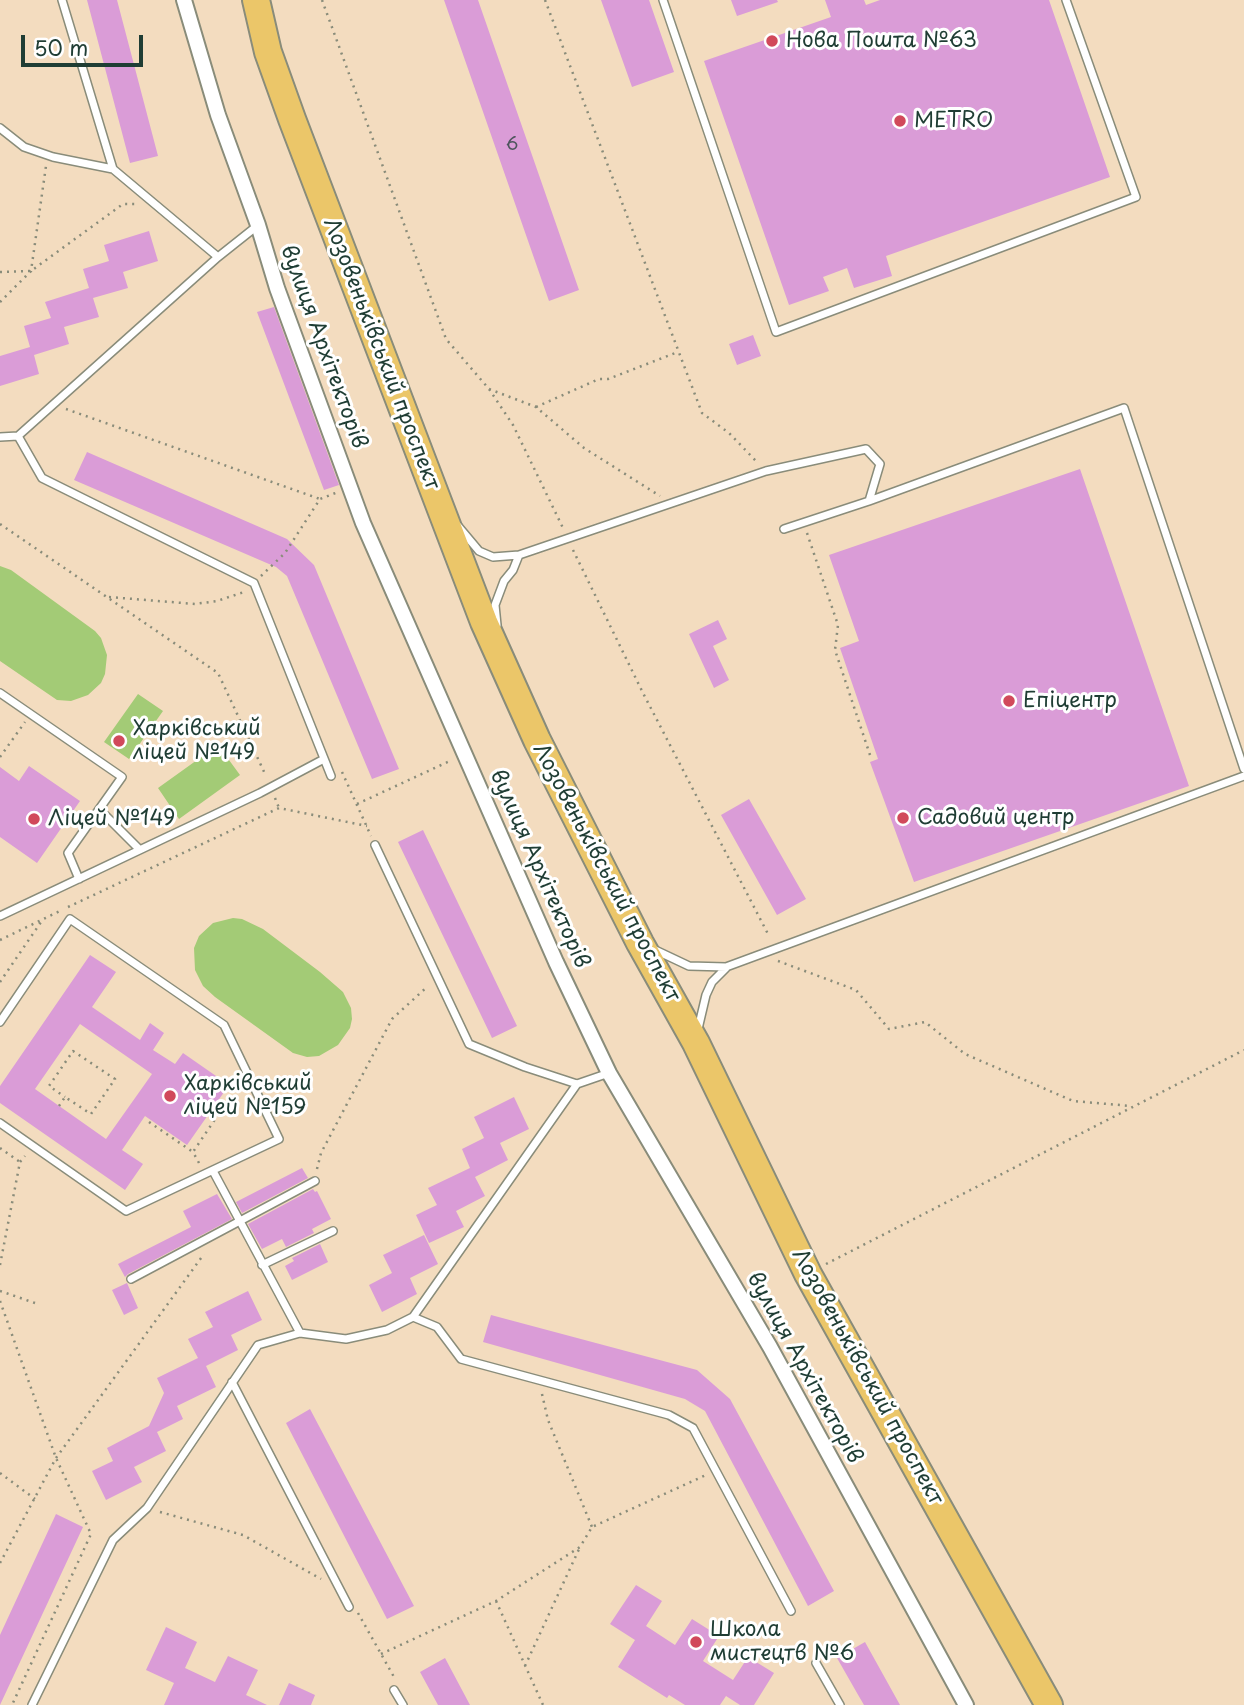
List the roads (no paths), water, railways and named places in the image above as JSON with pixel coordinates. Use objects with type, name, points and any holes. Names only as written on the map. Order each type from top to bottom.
[{"type":"highway","name":"Лозовеньківський проспект","points":[[256,0],[268,52],[292,119],[484,622],[537,740],[640,943],[696,1043],[808,1274],[1049,1705]]},
{"type":"street","name":"вулиця Архітекторів","points":[[184,0],[218,115],[258,225],[277,288],[363,523],[556,962],[609,1073],[770,1347],[966,1705]]},
{"type":"lane","points":[[62,0],[113,169]]},
{"type":"lane","points":[[663,0],[776,332],[1136,197],[1066,0]]},
{"type":"lane","points":[[0,128],[24,147],[53,157],[113,169],[218,257]]},
{"type":"lane","points":[[0,437],[18,436],[218,257],[258,225]]},
{"type":"lane","points":[[783,529],[869,502],[1124,408],[1244,769]]},
{"type":"lane","points":[[18,436],[42,478],[254,583],[331,776]]},
{"type":"lane","points":[[454,516],[459,527],[479,551],[493,557],[519,555],[765,471],[866,449],[880,464],[869,502]]},
{"type":"lane","points":[[418,450],[430,459],[444,493]]},
{"type":"lane","points":[[501,638],[497,628],[495,605],[519,555]]},
{"type":"lane","points":[[510,657],[533,709],[537,740]]},
{"type":"lane","points":[[0,692],[122,776],[68,853],[79,878]]},
{"type":"lane","points":[[0,916],[324,759]]},
{"type":"lane","points":[[640,943],[689,966],[726,967],[1244,776]]},
{"type":"lane","points":[[99,809],[139,849]]},
{"type":"lane","points":[[375,845],[468,1044],[577,1084]]},
{"type":"lane","points":[[0,1022],[69,919],[224,1025],[279,1139],[126,1211],[0,1123]]},
{"type":"lane","points":[[696,1043],[706,995],[712,982],[726,967]]},
{"type":"lane","points":[[32,1705],[113,1540],[147,1508],[258,1345],[300,1333],[346,1339],[387,1329],[413,1317],[577,1084],[609,1073]]},
{"type":"lane","points":[[209,1173],[239,1221],[300,1333]]},
{"type":"lane","points":[[131,1279],[315,1181]]},
{"type":"lane","points":[[261,1265],[332,1231]]},
{"type":"lane","points":[[413,1317],[437,1327],[461,1359],[669,1415],[692,1427],[791,1611]]},
{"type":"lane","points":[[232,1382],[349,1607]]},
{"type":"lane","points":[[816,1663],[840,1705]]},
{"type":"lane","points":[[394,1690],[403,1705]]},
{"type":"place","name":"Нова Пошта №63","points":[[772,41]]},
{"type":"place","name":"METRO","points":[[900,121]]},
{"type":"place","name":"Епіцентр","points":[[1009,701]]},
{"type":"place","name":"Харківський ліцей №149","points":[[119,741]]},
{"type":"place","name":"Садовий центр","points":[[903,818]]},
{"type":"place","name":"Ліцей №149","points":[[34,819]]},
{"type":"place","name":"Харківський ліцей №159","points":[[170,1096]]},
{"type":"place","name":"Школа мистецтв №6","points":[[696,1642]]}]
